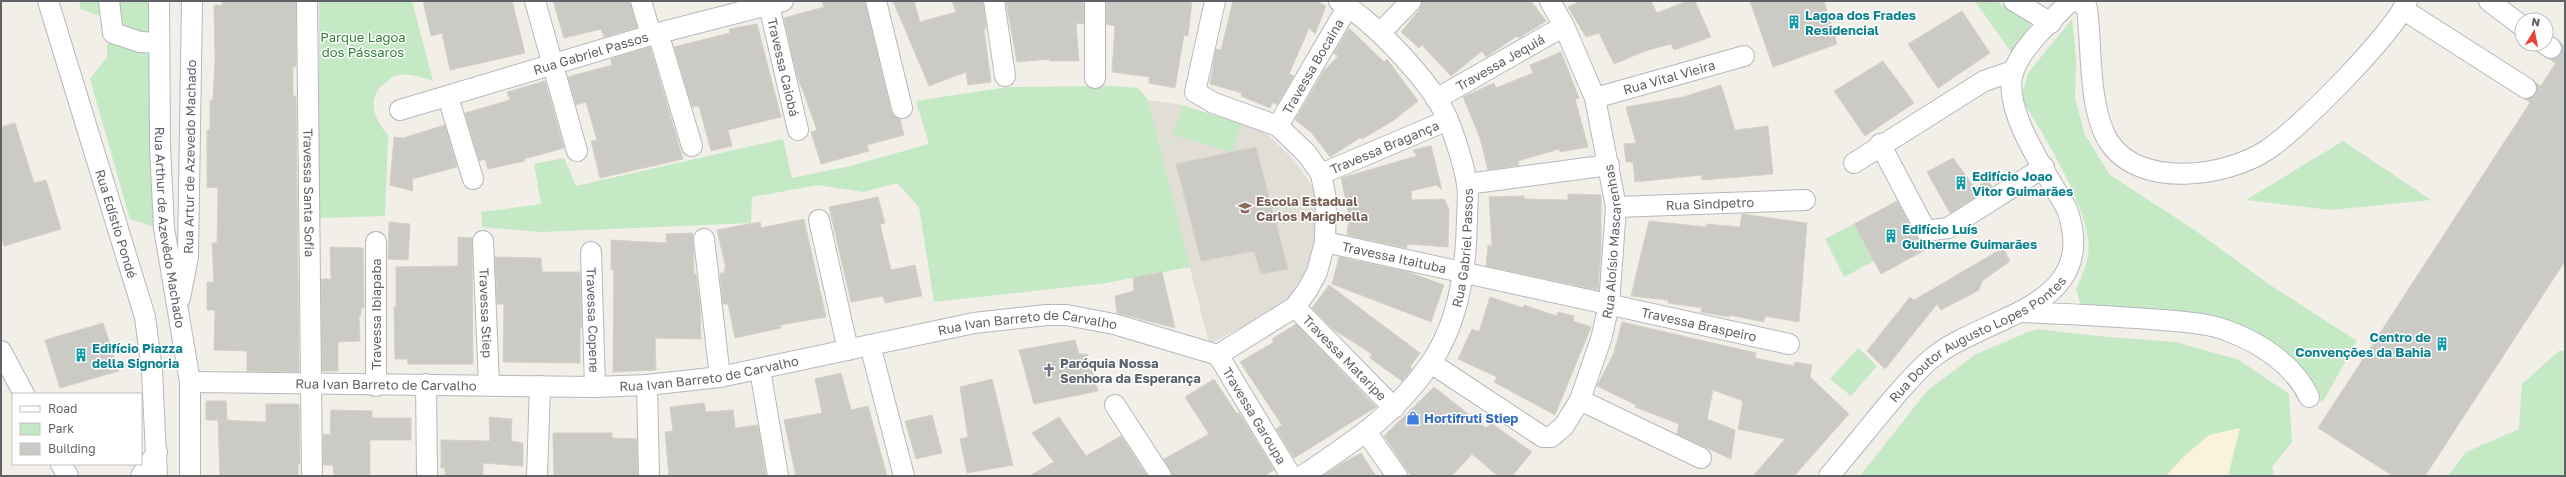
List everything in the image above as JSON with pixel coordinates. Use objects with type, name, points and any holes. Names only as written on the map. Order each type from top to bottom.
[{"type":"street","name":"Rua Edístio Pondé","points":[[48,1],[144,316],[152,371],[157,452]]},
{"type":"street","points":[[109,1],[113,33],[140,42],[159,43]]},
{"type":"street","name":"Rua Arthur de Azevêdo Machado","points":[[159,1],[164,228],[190,382],[190,476]]},
{"type":"street","name":"Rua Artur de Azevedo Machado","points":[[178,312],[188,256],[192,1]]},
{"type":"street","name":"Travessa Santa Sofia","points":[[306,1],[312,476]]},
{"type":"street","points":[[534,1],[577,151]]},
{"type":"street","points":[[641,1],[655,34],[692,146]]},
{"type":"street","points":[[876,1],[902,108]]},
{"type":"street","points":[[994,1],[1005,76]]},
{"type":"street","points":[[1095,1],[1095,78]]},
{"type":"street","points":[[1215,1],[1195,92],[1214,103],[1278,126],[1307,154],[1321,174],[1326,199],[1325,242],[1317,272],[1295,307],[1218,355]]},
{"type":"street","points":[[1381,32],[1411,1]]},
{"type":"street","points":[[2014,1],[2051,23]]},
{"type":"street","name":"Rua Doutor Augusto Lopes Pontes","points":[[1829,476],[1894,398],[1935,355],[1958,341],[2022,312],[2038,303],[2058,284],[2068,268],[2074,238],[2068,209],[2038,171],[2016,117],[2010,93],[2013,71],[2028,47],[2070,1]]},
{"type":"street","points":[[2078,1],[2087,8],[2094,88],[2109,141],[2119,154],[2142,166],[2186,175],[2212,172],[2241,163],[2267,150],[2323,99],[2371,50],[2405,5],[2526,88]]},
{"type":"street","points":[[2489,1],[2514,20]]},
{"type":"street","name":"Rua Gabriel Passos","points":[[400,110],[655,34],[773,2]]},
{"type":"street","name":"Travessa Caiobá","points":[[773,2],[798,130]]},
{"type":"street","name":"Rua Aloísio Mascarenhas","points":[[1431,363],[1535,433],[1543,437],[1551,437],[1564,426],[1580,400],[1601,339],[1609,305],[1616,206],[1595,98],[1554,2]]},
{"type":"street","name":"Rua Gabriel Passos","points":[[1302,476],[1367,433],[1394,408],[1431,363],[1448,329],[1465,272],[1467,184],[1448,120],[1436,99],[1381,32],[1344,4]]},
{"type":"street","name":"Travessa Bocaina","points":[[1278,126],[1344,4]]},
{"type":"street","name":"Travessa Jequiá","points":[[1436,99],[1564,26]]},
{"type":"street","name":"Rua Vital Vieira","points":[[1595,98],[1744,56]]},
{"type":"street","points":[[1854,162],[1880,144],[1984,81],[2013,71]]},
{"type":"street","points":[[448,96],[473,179]]},
{"type":"street","name":"Travessa Bragança","points":[[1321,174],[1448,120]]},
{"type":"street","points":[[1880,144],[1926,231],[1948,228],[2038,171]]},
{"type":"street","points":[[1467,184],[1609,165]]},
{"type":"street","name":"Rua Sindpetro","points":[[1616,206],[1805,200]]},
{"type":"street","points":[[819,220],[848,350]]},
{"type":"street","points":[[704,239],[720,377]]},
{"type":"street","name":"Travessa Stiep","points":[[483,241],[489,385]]},
{"type":"street","name":"Travessa Ibiapaba","points":[[376,242],[376,386]]},
{"type":"street","name":"Travessa Itaituba","points":[[1325,242],[1609,305]]},
{"type":"street","name":"Travessa Copene","points":[[591,252],[595,387]]},
{"type":"street","name":"Travessa Braspeiro","points":[[1609,305],[1789,344]]},
{"type":"street","name":"Travessa Mataripe","points":[[1295,307],[1394,408]]},
{"type":"street","points":[[2022,312],[2117,316],[2185,323],[2228,330],[2270,353],[2287,366],[2298,378],[2309,397]]},
{"type":"street","name":"Rua Ivan Barreto de Carvalho","points":[[190,382],[376,386],[426,384],[595,387],[647,385],[720,377],[760,370],[974,323],[1066,315],[1114,324],[1218,355]]},
{"type":"street","points":[[870,345],[904,476]]},
{"type":"street","points":[[1,351],[23,393]]},
{"type":"street","name":"Travessa Garoupa","points":[[1218,355],[1291,476]]},
{"type":"street","points":[[760,370],[778,476]]},
{"type":"street","points":[[426,384],[427,476]]},
{"type":"street","points":[[647,385],[649,476]]},
{"type":"street","points":[[537,476],[540,386]]},
{"type":"street","points":[[1580,400],[1701,458]]},
{"type":"street","points":[[1115,404],[1161,476]]},
{"type":"street","points":[[1367,433],[1397,476]]},
{"type":"street","points":[[141,476],[157,452]]},
{"type":"street","points":[[157,452],[158,476]]},
{"type":"street","points":[[62,465],[68,476]]},
{"type":"shaded area","name":"Escola Estadual Carlos Marighella","points":[[1148,100],[1182,105],[1263,130],[1294,160],[1314,189],[1317,227],[1311,263],[1287,300],[1260,318],[1209,344]]},
{"type":"green space","points":[[79,1],[153,1],[156,228],[130,219],[90,79],[107,57],[109,19],[81,9]]},
{"type":"green space","name":"Parque Lagoa dos Pássaros","points":[[319,1],[412,1],[433,81],[411,75],[397,75],[379,88],[375,94],[374,108],[376,115],[383,129],[388,135],[385,216],[319,218]]},
{"type":"green space","points":[[1975,1],[1996,1],[2032,23],[2011,52]]},
{"type":"green space","points":[[2072,19],[2076,58],[2075,98],[2085,135],[2110,175],[2196,231],[2270,285],[2357,341],[2322,403],[2312,383],[2291,356],[2251,332],[2080,303],[2076,289],[2086,265],[2089,246],[2085,223],[2071,186],[2040,129],[2021,98],[2028,73]]},
{"type":"green space","points":[[1113,86],[1138,88],[1148,100],[1190,267],[1106,283],[934,302],[919,207],[897,183],[863,192],[818,185],[752,197],[751,223],[541,232],[482,227],[481,212],[541,204],[534,164],[564,158],[576,186],[783,139],[792,178],[850,166],[929,144],[916,101],[1008,87]]},
{"type":"green space","points":[[1182,105],[1240,124],[1232,152],[1173,135]]},
{"type":"green space","points":[[2343,141],[2431,200],[2331,210],[2246,200]]},
{"type":"green space","points":[[1854,224],[1874,261],[1844,277],[1825,239]]},
{"type":"green space","points":[[2036,329],[2097,336],[2176,342],[2239,360],[2289,394],[2292,442],[2272,467],[2274,476],[1860,476],[1927,391],[1976,354]]},
{"type":"green space","points":[[1858,348],[1877,366],[1851,396],[1830,379]]},
{"type":"green space","points":[[2559,351],[2565,351],[2565,476],[2448,476],[2466,452],[2519,429],[2522,384]]},
{"type":"sand","points":[[2240,428],[2228,476],[2166,476],[2182,458],[2209,435]]},
{"type":"building","points":[[222,1],[296,1],[296,67],[293,67],[293,96],[296,96],[299,372],[247,371],[247,351],[214,350],[215,310],[207,310],[207,282],[214,282],[212,243],[217,243],[218,188],[207,187],[207,130],[210,130],[210,100],[213,100],[215,61],[214,5],[222,5]]},
{"type":"building","points":[[423,1],[512,1],[525,53],[450,70],[442,33],[431,36]]},
{"type":"building","points":[[553,1],[630,1],[637,27],[604,37],[601,29],[564,38]]},
{"type":"building","points":[[822,1],[865,1],[891,111],[900,119],[904,135],[867,145],[869,151],[821,164],[811,132],[817,130],[796,72],[784,18],[824,7]]},
{"type":"building","points":[[893,1],[914,1],[920,22],[956,12],[952,1],[983,1],[986,28],[984,29],[991,82],[968,85],[966,72],[929,86]]},
{"type":"building","points":[[1006,1],[1084,1],[1084,24],[1076,23],[1079,61],[1050,61],[1050,59],[1017,62]]},
{"type":"building","points":[[1106,1],[1192,1],[1188,36],[1184,35],[1175,88],[1149,83],[1149,77],[1112,72],[1115,26],[1106,24]]},
{"type":"building","points":[[1233,1],[1316,1],[1326,6],[1315,34],[1309,28],[1289,74],[1294,76],[1277,105],[1273,102],[1270,108],[1241,96],[1242,93],[1210,84],[1216,49],[1221,50]]},
{"type":"building","points":[[1422,1],[1531,1],[1546,21],[1519,38],[1517,36],[1486,57],[1482,51],[1451,76],[1422,45],[1419,48],[1401,32],[1420,9]]},
{"type":"building","points":[[1580,1],[1651,1],[1657,13],[1687,1],[1695,1],[1711,37],[1674,50],[1671,44],[1645,51],[1614,64],[1599,33],[1586,37],[1568,7]]},
{"type":"building","name":"Lagoa dos Frades Residencial","points":[[1750,1],[1824,1],[1837,44],[1773,67]]},
{"type":"building","points":[[1962,11],[1990,53],[1938,88],[1908,44]]},
{"type":"building","points":[[757,24],[781,117],[728,130],[732,146],[711,151],[699,106],[692,107],[674,47],[730,33],[729,29]]},
{"type":"building","points":[[1349,28],[1384,62],[1387,59],[1418,101],[1394,120],[1362,139],[1361,137],[1330,157],[1311,132],[1295,120],[1324,71],[1338,56],[1334,53]]},
{"type":"building","points":[[650,47],[683,159],[600,178],[591,141],[597,140],[586,102],[576,105],[568,77],[612,65],[611,59]]},
{"type":"building","name":"Centro de Convenções da Bahia","points":[[2565,49],[2565,261],[2425,476],[2393,476],[2318,428]]},
{"type":"building","points":[[1561,52],[1579,98],[1575,99],[1588,147],[1560,152],[1559,149],[1518,161],[1519,165],[1488,170],[1480,138],[1463,97],[1494,83],[1496,88],[1533,73],[1530,65]]},
{"type":"building","points":[[1883,61],[1914,103],[1865,136],[1834,91]]},
{"type":"building","points":[[545,81],[564,148],[524,159],[525,161],[488,169],[485,159],[479,161],[465,113],[510,100],[507,92]]},
{"type":"building","points":[[1721,85],[1735,130],[1768,126],[1773,174],[1702,180],[1702,175],[1635,182],[1633,162],[1626,162],[1624,144],[1636,143],[1626,107],[1683,97]]},
{"type":"building","points":[[15,123],[34,183],[46,180],[61,229],[4,246],[1,237],[1,127]]},
{"type":"building","points":[[445,125],[457,167],[412,179],[413,191],[390,185],[394,137],[403,138]]},
{"type":"building","points":[[1431,146],[1442,190],[1437,185],[1411,191],[1412,200],[1444,199],[1449,209],[1448,247],[1407,244],[1407,248],[1347,235],[1349,216],[1341,178],[1417,156],[1413,150]]},
{"type":"building","points":[[1256,147],[1288,269],[1261,274],[1254,251],[1201,261],[1176,164]]},
{"type":"building","name":"Edifício Joao Vitor Guimarães","points":[[1953,158],[1975,188],[1988,180],[1992,187],[1950,213],[1927,172]]},
{"type":"building","points":[[1568,194],[1601,195],[1601,251],[1598,290],[1486,266],[1488,245],[1492,246],[1489,197],[1524,196],[1524,199],[1568,200]]},
{"type":"building","points":[[878,197],[885,223],[880,224],[891,270],[915,265],[922,296],[885,303],[883,296],[851,302],[829,207]]},
{"type":"building","name":"Edifício Luís Guilherme Guimarães","points":[[1897,201],[1916,236],[1924,242],[1927,249],[1881,274],[1854,224]]},
{"type":"building","points":[[1742,214],[1807,223],[1799,322],[1765,316],[1764,322],[1729,315],[1729,317],[1701,312],[1702,308],[1668,303],[1668,300],[1631,296],[1649,221],[1706,227],[1706,224],[1740,227]]},
{"type":"building","points":[[804,219],[826,317],[780,325],[781,328],[735,338],[728,304],[723,304],[720,273],[725,273],[724,269],[726,269],[717,230],[760,222],[761,228]]},
{"type":"building","points":[[389,222],[410,224],[408,260],[388,259]]},
{"type":"building","points":[[693,233],[694,274],[696,274],[700,305],[701,339],[655,338],[656,370],[613,372],[614,270],[611,270],[611,240],[666,243],[666,234]]},
{"type":"building","points":[[458,237],[472,238],[473,364],[408,364],[407,359],[395,359],[394,307],[396,307],[396,267],[458,266]]},
{"type":"building","points":[[330,247],[363,248],[364,308],[361,308],[361,315],[359,316],[360,341],[338,342],[338,371],[322,371],[321,279],[331,279]]},
{"type":"building","points":[[2003,248],[2010,261],[1982,281],[1979,290],[1941,310],[1937,304],[1885,369],[1867,351],[1910,297],[1914,300]]},
{"type":"building","points":[[495,257],[541,258],[542,272],[580,272],[582,328],[580,328],[580,363],[503,362],[504,304],[497,304]]},
{"type":"building","points":[[1339,257],[1408,272],[1444,285],[1431,322],[1332,284]]},
{"type":"building","points":[[1162,272],[1175,328],[1117,313],[1115,296],[1134,291],[1133,278]]},
{"type":"building","points":[[1329,285],[1420,353],[1410,367],[1412,369],[1402,381],[1370,358],[1372,354],[1334,330],[1312,308]]},
{"type":"building","points":[[1490,297],[1523,308],[1524,305],[1557,316],[1558,312],[1574,316],[1573,321],[1591,327],[1555,415],[1494,382],[1497,377],[1458,359],[1472,329],[1479,332]]},
{"type":"building","points":[[1622,322],[1756,353],[1755,358],[1794,366],[1795,362],[1812,365],[1810,377],[1849,414],[1794,476],[1753,476],[1785,439],[1738,429],[1743,401],[1713,390],[1707,419],[1735,430],[1731,459],[1677,434],[1679,424],[1635,407],[1636,405],[1597,386],[1614,353]]},
{"type":"building","name":"Edifício Piazza della Signoria","points":[[103,323],[119,371],[60,388],[45,340]]},
{"type":"building","points":[[1296,324],[1376,407],[1294,458],[1276,429],[1282,425],[1240,362],[1274,342],[1272,339]]},
{"type":"building","points":[[1075,340],[1079,354],[1087,354],[1098,391],[1034,404],[1019,350]]},
{"type":"building","points":[[841,373],[851,410],[868,406],[887,476],[796,476],[784,420],[822,413],[815,379]]},
{"type":"building","points":[[992,379],[1013,465],[967,473],[960,439],[968,437],[960,387]]},
{"type":"building","points":[[1214,379],[1237,414],[1239,413],[1274,470],[1264,476],[1172,476],[1164,459],[1209,434],[1185,397]]},
{"type":"building","points":[[1434,387],[1486,428],[1491,423],[1532,452],[1512,476],[1498,476],[1472,454],[1452,476],[1411,476],[1384,436]]},
{"type":"building","points":[[206,401],[226,401],[227,420],[206,420]]},
{"type":"building","points":[[704,403],[706,412],[733,410],[735,428],[758,425],[766,476],[669,476],[665,432],[673,431],[670,407]]},
{"type":"building","points":[[266,404],[299,404],[300,464],[298,464],[298,476],[220,476],[218,420],[266,422]]},
{"type":"building","points":[[331,410],[372,411],[372,418],[411,418],[411,440],[370,440],[370,476],[334,476],[333,465],[323,465],[323,434],[330,435]]},
{"type":"building","points":[[932,415],[942,453],[916,459],[905,421]]},
{"type":"building","points":[[489,417],[512,419],[511,441],[523,443],[523,466],[483,463],[483,476],[445,476],[445,468],[441,468],[441,440],[490,441]]},
{"type":"building","points":[[1059,417],[1086,456],[1121,436],[1147,476],[1029,476],[1054,462],[1032,433]]},
{"type":"building","points":[[553,433],[612,433],[612,438],[637,439],[638,476],[554,476]]},
{"type":"building","points":[[1361,453],[1376,476],[1323,476],[1339,465]]},
{"type":"tunnel","points":[[2554,50],[2565,58]]},
{"type":"tunnel","points":[[2526,88],[2565,113]]},
{"type":"place","name":"Lagoa dos Frades Residencial","points":[[1794,22]]},
{"type":"place","name":"Edifício Joao Vitor Guimarães","points":[[1961,183]]},
{"type":"place","name":"Escola Estadual Carlos Marighella","points":[[1245,208]]},
{"type":"place","name":"Edifício Luís Guilherme Guimarães","points":[[1891,236]]},
{"type":"place","name":"Centro de Convenções da Bahia","points":[[2442,344]]},
{"type":"place","name":"Edifício Piazza della Signoria","points":[[81,355]]},
{"type":"place","name":"Paróquia Nossa Senhora da Esperança","points":[[1049,370]]},
{"type":"place","name":"Hortifruti Stiep","points":[[1413,418]]}]
